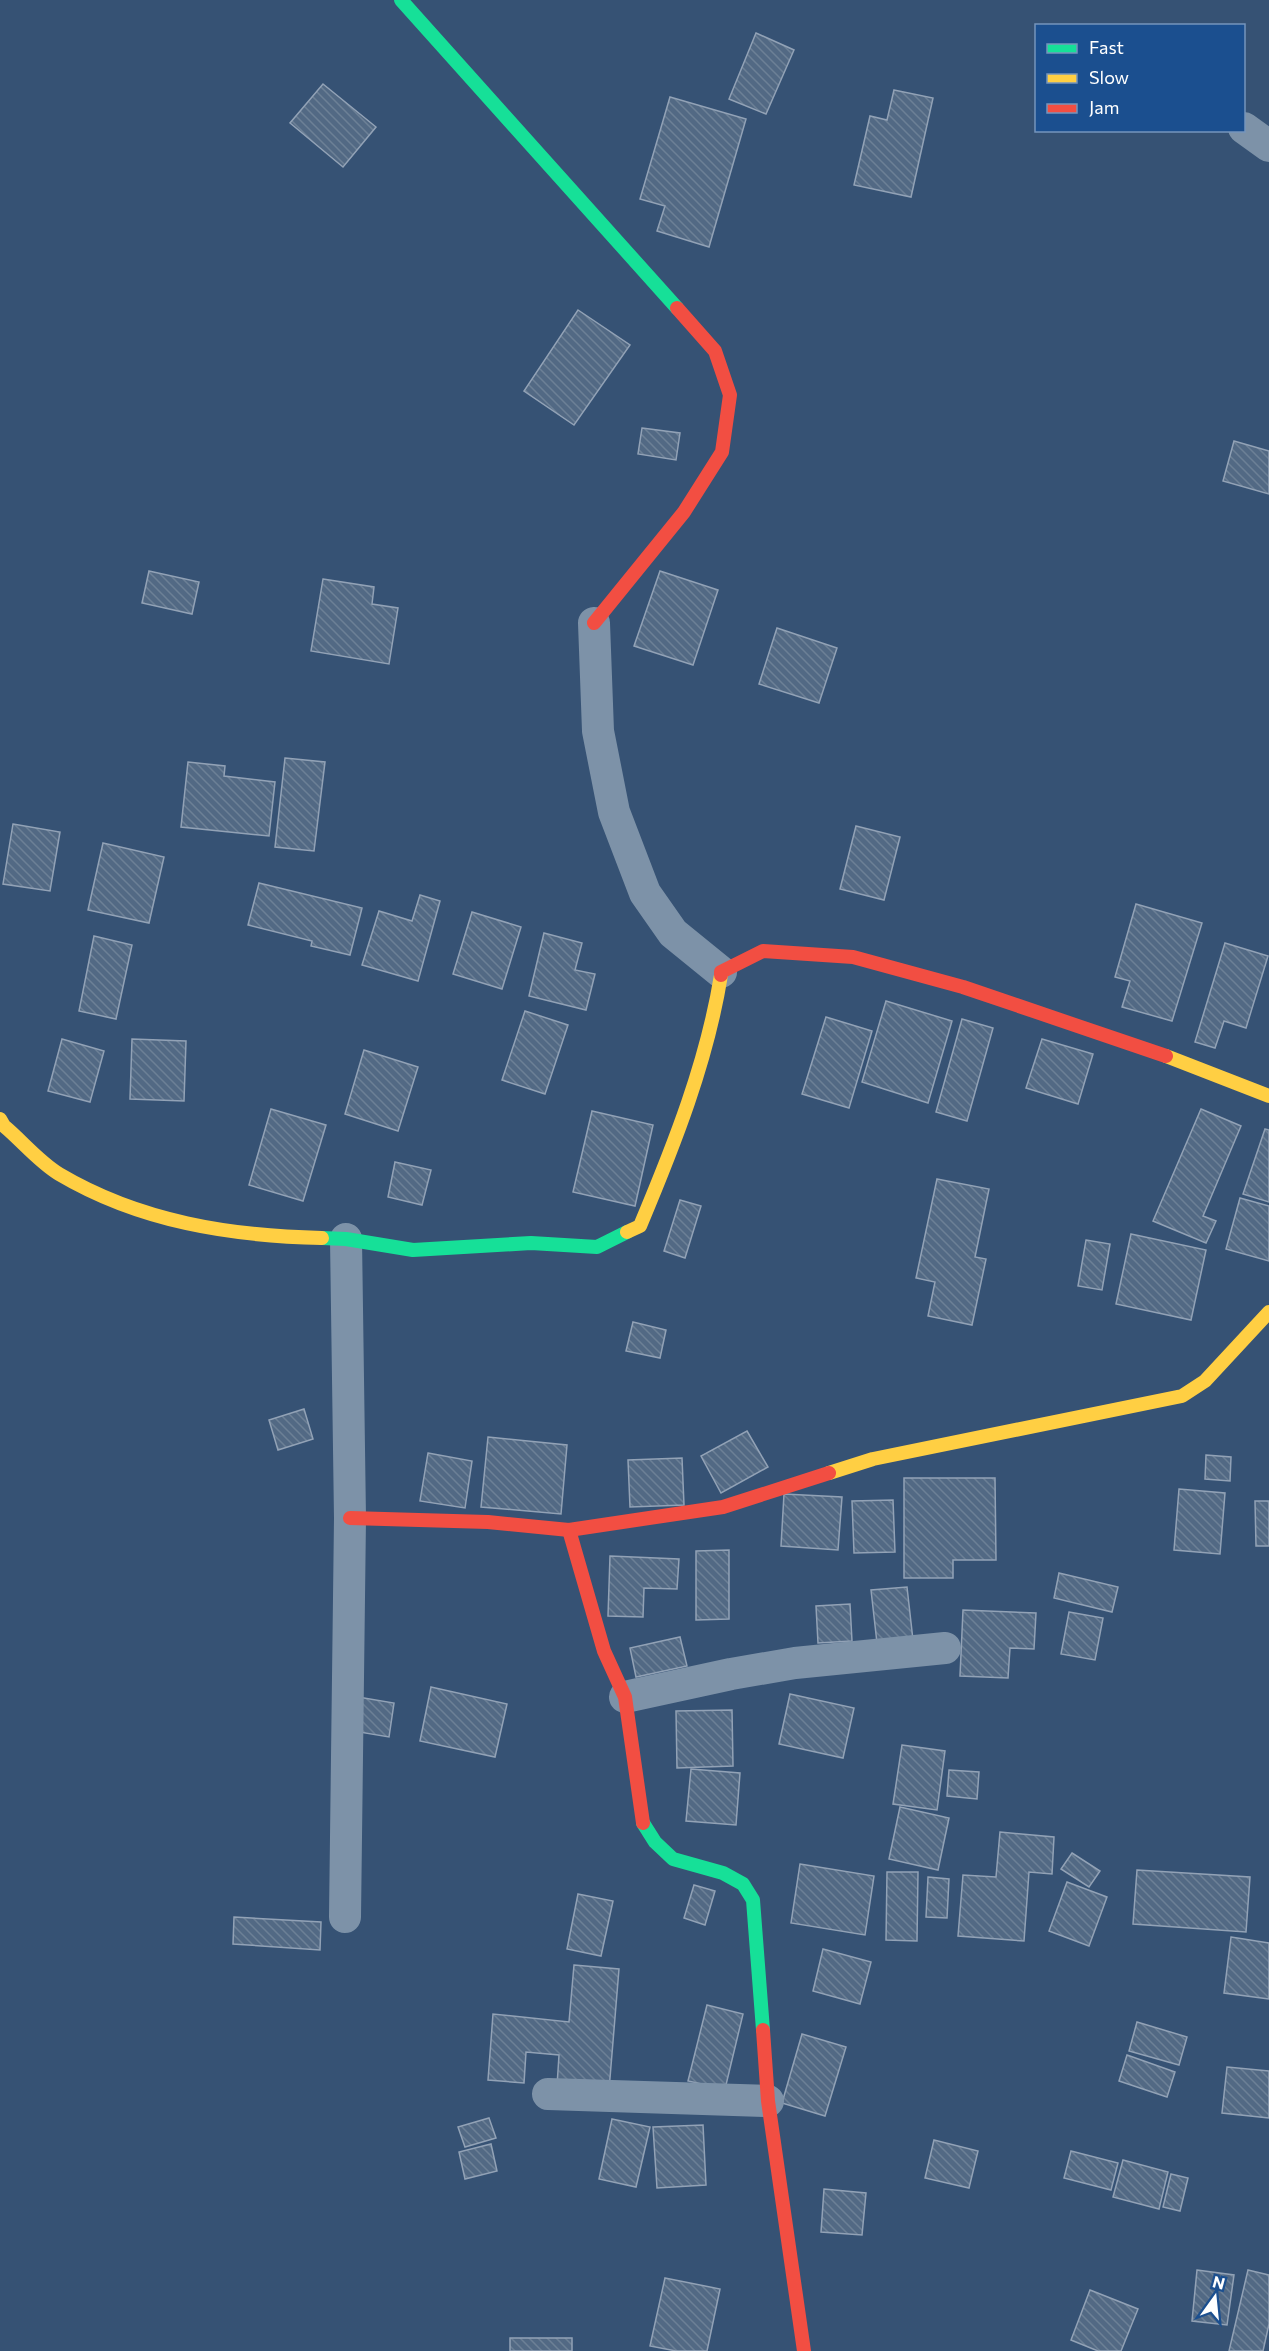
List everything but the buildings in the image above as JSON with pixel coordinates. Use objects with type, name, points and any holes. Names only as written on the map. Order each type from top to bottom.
[{"type":"street","points":[[401,0],[715,351],[730,396],[722,452],[684,512],[594,623],[598,731],[614,812],[645,893],[673,933],[721,972]]},
{"type":"street","points":[[1245,129],[1269,146]]},
{"type":"street","points":[[721,972],[763,951],[853,957],[963,987],[1136,1044],[1269,1096]]},
{"type":"street","points":[[0,1119],[4,1126],[58,1173],[124,1205],[197,1227],[277,1237],[346,1239],[413,1250],[531,1243],[597,1247],[640,1226],[673,1148],[714,1017],[721,972]]},
{"type":"street","points":[[345,1917],[350,1518],[346,1239]]},
{"type":"street","points":[[350,1518],[488,1522],[569,1530],[723,1507],[873,1459],[1182,1396],[1205,1381],[1269,1312]]},
{"type":"street","points":[[569,1530],[604,1651],[625,1697],[643,1823],[655,1842],[673,1859],[723,1873],[743,1884],[753,1899],[768,2101],[804,2351]]},
{"type":"street","points":[[625,1697],[795,1663],[945,1648]]},
{"type":"street","points":[[548,2094],[768,2101]]},
{"type":"traffic: fast","points":[[401,0],[677,308]]},
{"type":"traffic: fast","points":[[322,1238],[346,1239],[413,1250],[531,1243],[597,1247],[627,1232]]},
{"type":"traffic: fast","points":[[643,1823],[655,1842],[673,1859],[723,1873],[743,1884],[753,1900],[763,2030]]},
{"type":"traffic: slow","points":[[627,1232],[640,1226],[677,1134],[707,1040],[721,975]]},
{"type":"traffic: slow","points":[[1166,1056],[1269,1096]]},
{"type":"traffic: slow","points":[[0,1119],[4,1126],[59,1174],[121,1204],[154,1215],[220,1230],[322,1238]]},
{"type":"traffic: slow","points":[[829,1473],[873,1459],[1182,1396],[1205,1381],[1269,1312]]},
{"type":"traffic: jam","points":[[594,623],[684,512],[722,452],[730,395],[715,351],[677,308]]},
{"type":"traffic: jam","points":[[721,975],[721,972],[763,951],[853,957],[963,987],[1166,1056]]},
{"type":"traffic: jam","points":[[350,1518],[488,1522],[569,1530],[723,1507],[829,1473]]},
{"type":"traffic: jam","points":[[569,1530],[604,1651],[625,1697],[643,1823]]},
{"type":"traffic: jam","points":[[763,2030],[768,2101],[804,2351]]}]
